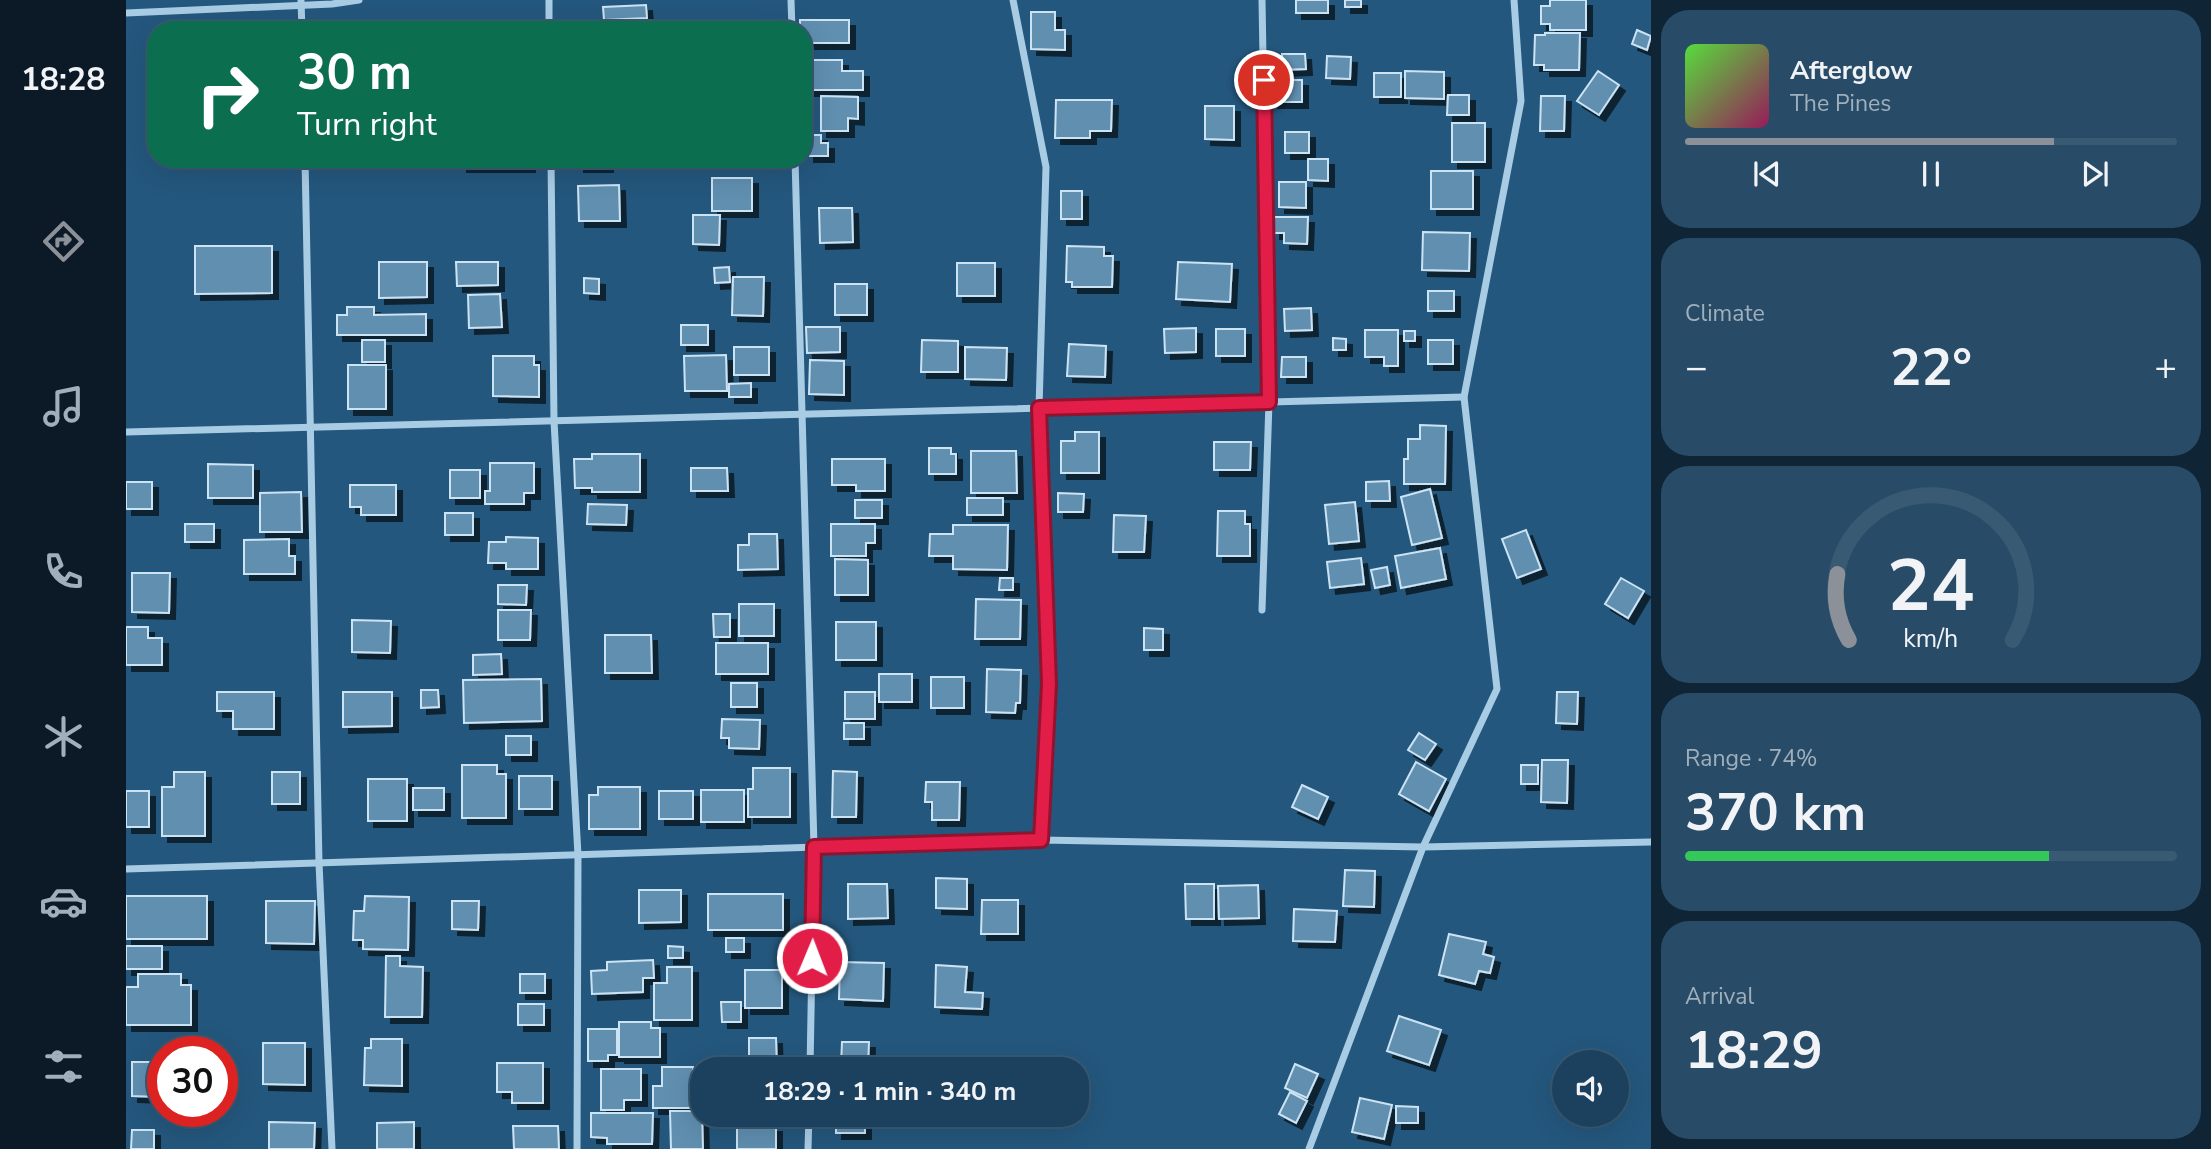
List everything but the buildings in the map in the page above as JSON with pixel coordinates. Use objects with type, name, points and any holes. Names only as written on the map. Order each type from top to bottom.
[{"type":"street","points":[[126,12],[359,0]]},
{"type":"street","points":[[549,0],[549,21]]},
{"type":"street","points":[[792,0],[792,21]]},
{"type":"street","points":[[1013,0],[1046,167],[1039,408],[1049,684],[1041,840]]},
{"type":"street","points":[[1262,0],[1269,402],[1262,610]]},
{"type":"street","points":[[1309,1149],[1423,847],[1497,689],[1464,397],[1521,101],[1514,0]]},
{"type":"street","points":[[301,2],[302,21]]},
{"type":"street","points":[[305,168],[319,863],[332,1149]]},
{"type":"street","points":[[551,168],[554,421],[578,855],[577,1149]]},
{"type":"street","points":[[795,168],[814,847],[810,1057]]},
{"type":"street","points":[[126,432],[1464,397]]},
{"type":"street","points":[[126,869],[1041,840],[1423,847],[1651,842]]},
{"type":"street","points":[[808,1149],[809,1127]]},
{"type":"route","points":[[812,958],[814,847],[1041,840],[1049,684],[1039,408],[1269,402],[1264,80]]}]
